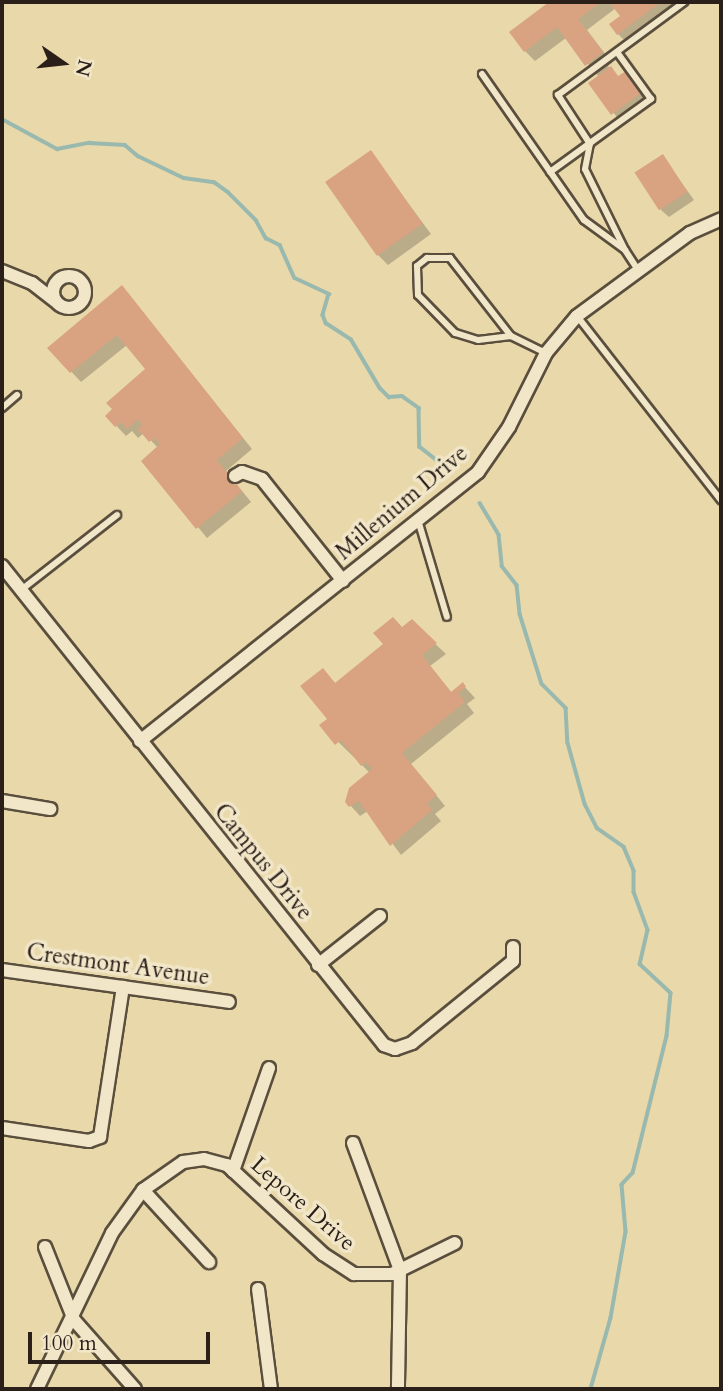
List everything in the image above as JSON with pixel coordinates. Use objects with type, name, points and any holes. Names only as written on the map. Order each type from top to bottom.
[{"type":"street","name":"Millenium Drive","points":[[140,741],[478,472],[496,449],[546,353],[577,316],[690,233],[721,219]]},
{"type":"street","points":[[2,271],[32,283],[55,301]]},
{"type":"street","points":[[235,476],[242,472],[262,479],[343,581]]},
{"type":"street","name":"Campus Drive","points":[[2,566],[375,1037],[395,1049],[412,1043],[513,961],[513,947]]},
{"type":"street","points":[[2,801],[50,809]]},
{"type":"street","points":[[318,965],[380,916]]},
{"type":"street","name":"Crestmont Avenue","points":[[2,970],[229,1002]]},
{"type":"street","points":[[2,1128],[89,1141],[100,1137],[123,987]]},
{"type":"street","points":[[233,1171],[269,1068]]},
{"type":"street","points":[[353,1143],[400,1270],[398,1389]]},
{"type":"street","name":"Lepore Drive","points":[[37,1389],[75,1320],[112,1233],[142,1190],[183,1162],[204,1159],[233,1171],[342,1268],[366,1277],[400,1270],[454,1243]]},
{"type":"street","points":[[142,1190],[209,1262]]},
{"type":"street","points":[[45,1247],[75,1320],[135,1389]]},
{"type":"street","points":[[258,1289],[271,1389]]},
{"type":"lane","points":[[639,270],[625,250],[585,169],[590,144],[558,95],[684,2]]},
{"type":"lane","points":[[550,172],[652,99],[617,52]]},
{"type":"lane","points":[[482,74],[584,219],[625,250]]},
{"type":"lane","points":[[510,336],[478,340],[455,333],[418,295],[417,266],[426,258],[450,258],[510,336],[546,353]]},
{"type":"lane","points":[[577,316],[721,500]]},
{"type":"lane","points":[[2,408],[17,395]]},
{"type":"lane","points":[[21,590],[117,515]]},
{"type":"lane","points":[[418,520],[447,617]]},
{"type":"building","points":[[549,2],[601,2],[578,19],[603,52],[585,66],[557,27],[524,52],[509,32]]},
{"type":"building","points":[[609,2],[661,2],[617,35],[609,24],[620,16]]},
{"type":"building","points":[[611,66],[618,76],[626,71],[641,93],[611,115],[588,83]]},
{"type":"building","points":[[371,150],[423,224],[377,256],[325,182]]},
{"type":"building","points":[[663,154],[688,192],[659,210],[634,173]]},
{"type":"building","points":[[122,285],[243,438],[217,460],[242,491],[196,529],[141,461],[160,444],[154,438],[149,442],[138,429],[142,425],[138,419],[127,429],[122,422],[115,427],[105,416],[112,409],[106,403],[145,369],[117,335],[70,373],[47,348]]},
{"type":"building","points":[[393,617],[402,627],[412,619],[437,643],[422,655],[451,692],[463,682],[466,687],[458,693],[465,702],[402,753],[437,795],[427,803],[432,810],[390,846],[359,801],[349,807],[345,802],[349,788],[372,769],[366,762],[361,766],[341,740],[335,745],[319,725],[327,719],[300,686],[323,668],[335,683],[383,644],[373,633]]},
{"type":"waterway","points":[[2,119],[57,149],[89,143],[125,145],[138,156],[184,178],[214,182],[228,192],[256,220],[266,238],[280,245],[295,278],[329,294],[323,315],[326,323],[351,339],[380,388],[389,397],[402,396],[419,408],[420,447],[439,462]]},
{"type":"waterway","points":[[480,503],[499,535],[502,566],[517,585],[520,614],[542,684],[566,708],[568,743],[585,804],[597,828],[624,847],[634,871],[634,892],[648,930],[640,964],[671,993],[667,1036],[633,1173],[622,1185],[626,1232],[611,1318],[591,1389]]}]
